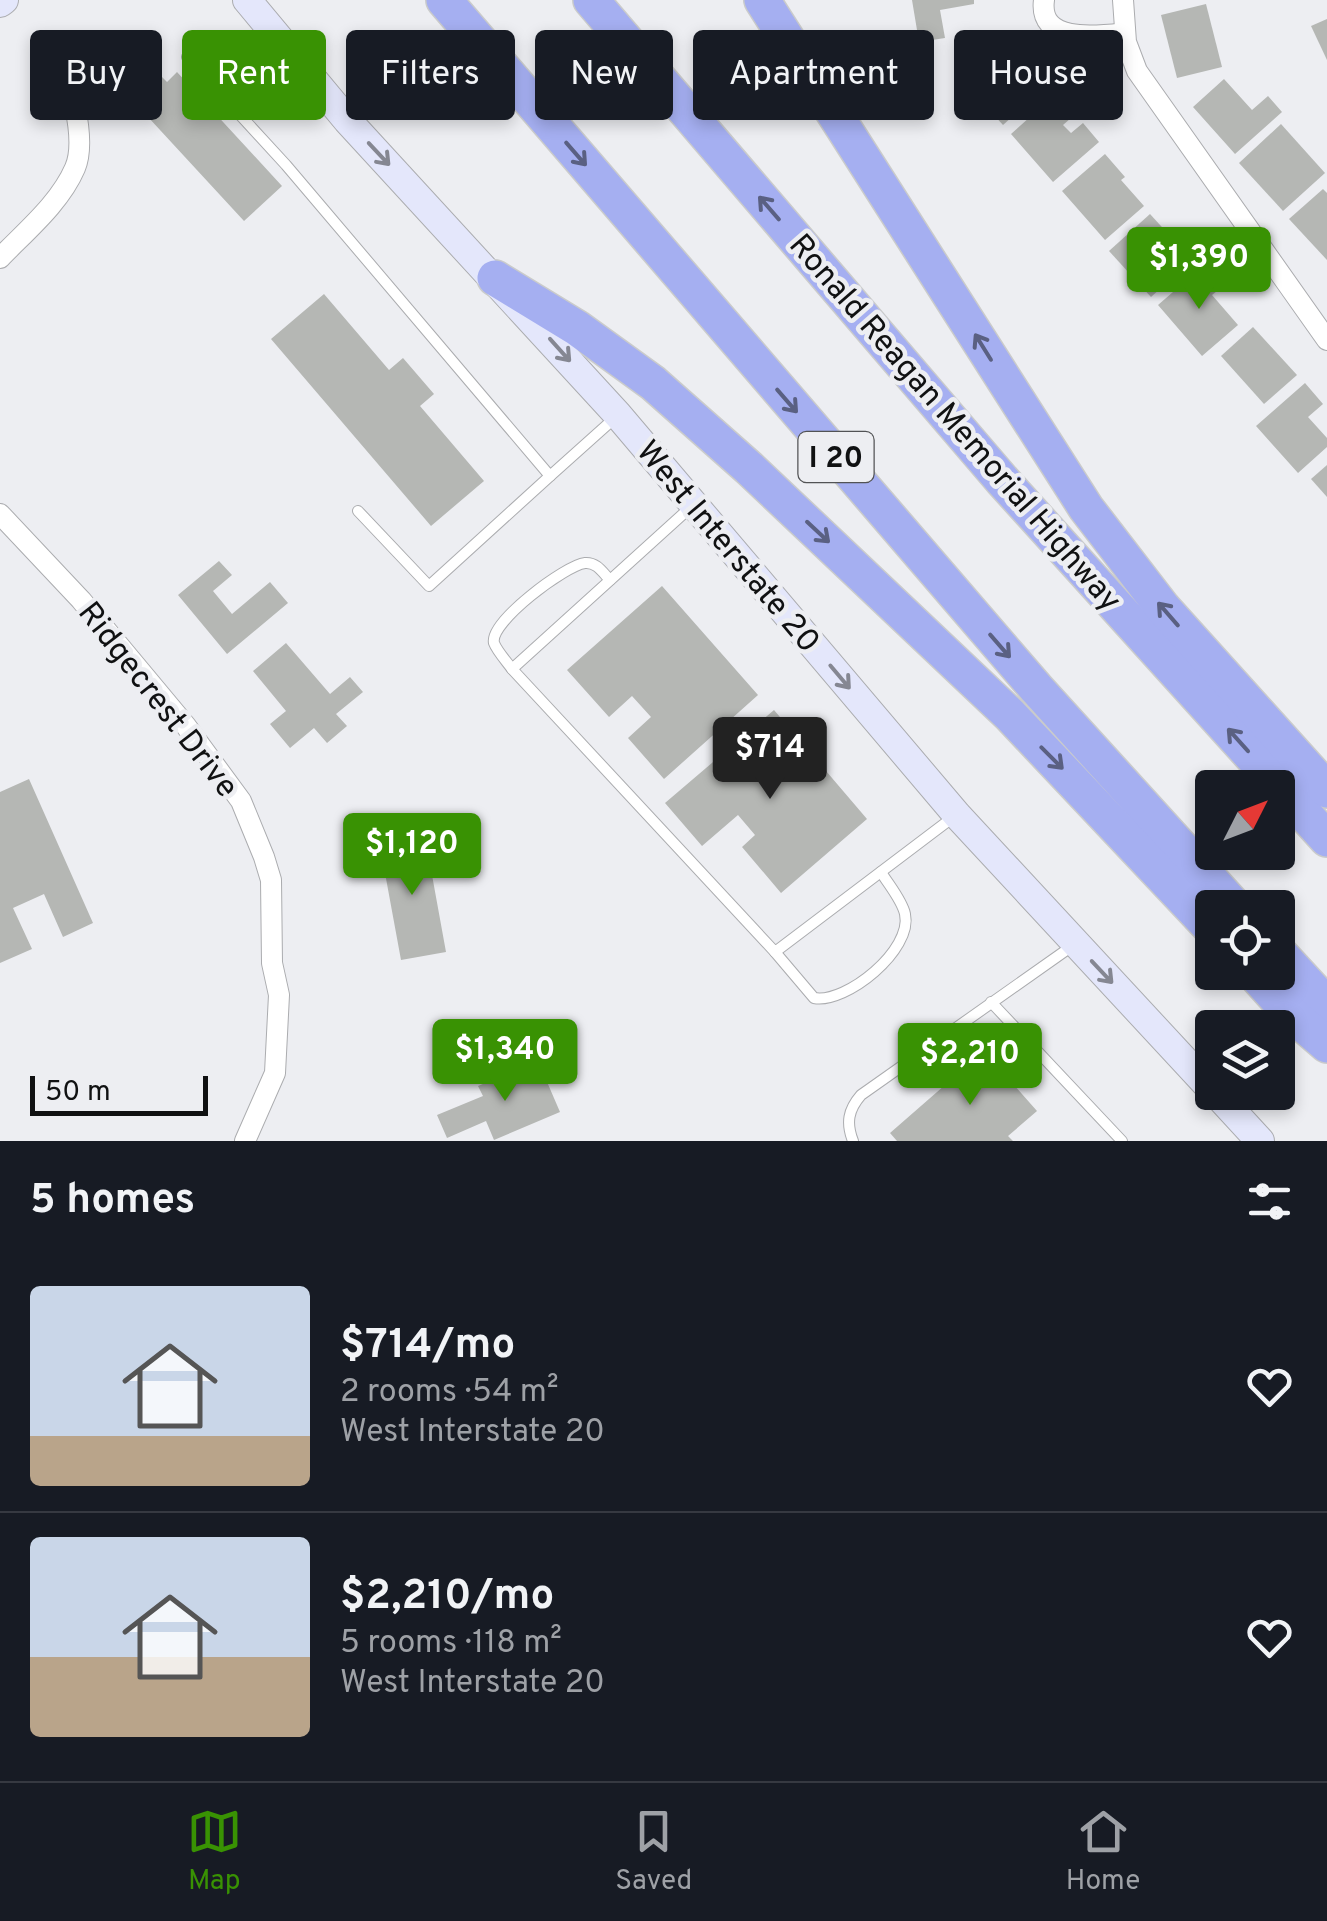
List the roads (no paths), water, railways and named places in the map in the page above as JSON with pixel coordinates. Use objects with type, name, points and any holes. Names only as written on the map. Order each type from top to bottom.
[{"type":"highway","name":"I 20","points":[[444,0],[1010,658],[1220,890]]},
{"type":"highway","name":"Ronald Reagan Memorial Highway","points":[[591,0],[1002,480],[1327,839]]},
{"type":"highway","points":[[762,0],[1086,508],[1162,608],[1327,790]]},
{"type":"highway","points":[[495,278],[577,328],[653,384],[749,468],[1010,715],[1195,911]]},
{"type":"highway","points":[[1295,970],[1327,1005]]},
{"type":"highway","points":[[1269,990],[1327,1045]]},
{"type":"main road","name":"West Interstate 20","points":[[248,0],[348,120],[618,416],[957,815],[1195,1071]]},
{"type":"main road","name":"West Interstate 20","points":[[1231,1110],[1260,1141]]},
{"type":"street","points":[[1044,0],[1046,17],[1054,28],[1075,36],[1125,33]]},
{"type":"street","points":[[1123,0],[1125,33],[1136,71],[1327,340]]},
{"type":"street","points":[[0,258],[53,203],[77,164],[77,120]]},
{"type":"street","name":"Ridgecrest Drive","points":[[0,514],[81,600],[186,726],[241,801],[264,856],[271,880],[272,963],[279,994],[275,1072],[244,1141]]},
{"type":"lane","points":[[245,120],[550,476]]},
{"type":"lane","points":[[358,511],[428,586],[618,416]]},
{"type":"lane","points":[[512,669],[693,504]]},
{"type":"lane","points":[[610,580],[595,564],[565,570],[508,616],[495,632],[494,642],[512,669],[814,998],[825,1000],[844,994],[888,958],[903,937],[905,915],[881,872]]},
{"type":"lane","points":[[775,952],[957,815]]},
{"type":"lane","points":[[853,1141],[848,1124],[850,1108],[861,1095],[1076,943]]},
{"type":"lane","points":[[991,1002],[1122,1141]]}]
